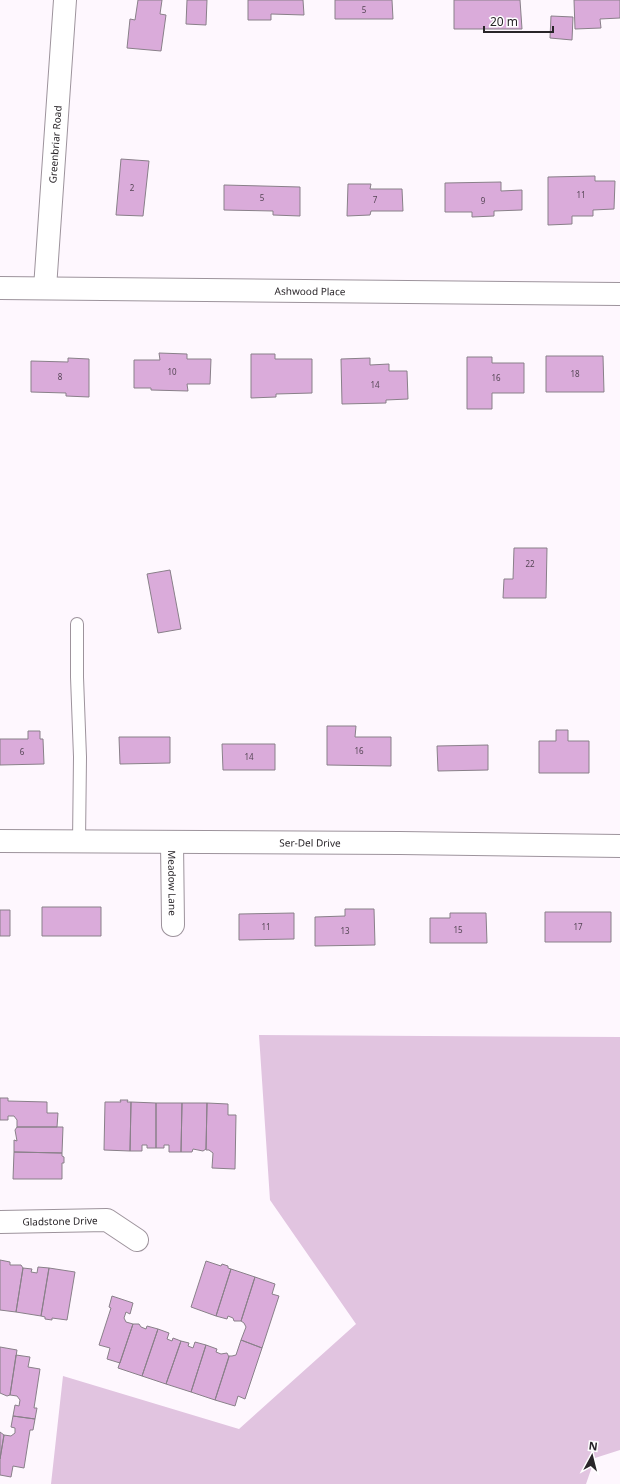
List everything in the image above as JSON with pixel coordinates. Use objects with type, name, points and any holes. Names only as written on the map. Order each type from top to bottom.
[{"type":"street","name":"Greenbriar Road","points":[[45,288],[65,0]]},
{"type":"street","name":"Ashwood Place","points":[[0,288],[620,294]]},
{"type":"street","name":"Ser-Del Drive","points":[[0,841],[620,846]]},
{"type":"street","name":"Meadow Lane","points":[[172,842],[173,925]]},
{"type":"street","name":"Gladstone Drive","points":[[0,1222],[108,1220],[138,1240]]},
{"type":"lane","points":[[77,624],[80,757],[79,842]]},
{"type":"shaded area","points":[[259,1035],[620,1037],[620,1450],[595,1458],[586,1484],[51,1484],[63,1376],[239,1429],[356,1324],[270,1200]]},
{"type":"building","points":[[138,0],[162,0],[160,14],[166,15],[161,51],[127,48],[130,19],[135,20]]},
{"type":"building","points":[[187,0],[207,0],[206,25],[186,24]]},
{"type":"building","points":[[248,0],[303,0],[304,15],[271,14],[271,20],[248,20]]},
{"type":"building","points":[[335,0],[392,0],[393,19],[335,19]]},
{"type":"building","points":[[454,0],[520,0],[522,29],[454,29]]},
{"type":"building","points":[[574,0],[620,0],[620,18],[600,19],[601,28],[575,29]]},
{"type":"building","points":[[551,16],[573,17],[572,40],[550,38]]},
{"type":"building","points":[[121,159],[149,161],[143,216],[116,215]]},
{"type":"building","points":[[595,176],[595,181],[615,181],[614,209],[593,210],[593,216],[572,216],[572,224],[548,225],[548,177]]},
{"type":"building","points":[[501,182],[501,191],[522,190],[522,210],[494,211],[494,216],[472,217],[472,212],[445,212],[445,183]]},
{"type":"building","points":[[348,184],[371,184],[370,189],[402,189],[403,211],[371,211],[370,215],[347,216]]},
{"type":"building","points":[[224,185],[300,187],[300,216],[273,215],[273,211],[224,210]]},
{"type":"building","points":[[159,353],[187,354],[187,359],[211,359],[210,384],[187,384],[188,391],[134,388],[134,360],[160,360]]},
{"type":"building","points":[[251,354],[275,354],[275,359],[312,359],[312,393],[276,394],[276,397],[251,398]]},
{"type":"building","points":[[546,356],[603,356],[604,392],[546,392]]},
{"type":"building","points":[[467,357],[492,357],[492,363],[524,363],[524,393],[492,393],[492,409],[467,409]]},
{"type":"building","points":[[68,358],[89,359],[89,397],[66,396],[66,393],[31,392],[31,361],[68,362]]},
{"type":"building","points":[[370,358],[370,365],[389,364],[389,371],[407,371],[408,399],[386,400],[386,403],[342,404],[341,359]]},
{"type":"building","points":[[514,548],[547,548],[546,598],[503,598],[504,579],[513,579]]},
{"type":"building","points":[[170,570],[181,629],[158,633],[147,574]]},
{"type":"building","points":[[327,726],[356,726],[355,737],[391,737],[391,766],[327,765]]},
{"type":"building","points":[[556,730],[568,730],[568,741],[589,741],[589,773],[539,773],[539,741],[556,741]]},
{"type":"building","points":[[28,731],[40,731],[40,739],[43,739],[44,764],[0,765],[0,739],[28,739]]},
{"type":"building","points":[[119,737],[170,737],[170,763],[120,764]]},
{"type":"building","points":[[222,744],[275,744],[275,770],[223,770]]},
{"type":"building","points":[[488,745],[488,770],[438,771],[437,746]]},
{"type":"building","points":[[42,907],[101,907],[101,936],[42,936]]},
{"type":"building","points":[[345,909],[374,909],[375,945],[315,946],[315,917],[345,916]]},
{"type":"building","points":[[0,910],[10,910],[10,936],[0,936]]},
{"type":"building","points":[[545,912],[611,912],[611,942],[545,942]]},
{"type":"building","points":[[294,913],[294,939],[239,940],[239,914]]},
{"type":"building","points":[[450,913],[486,913],[487,943],[430,943],[430,918],[450,918]]},
{"type":"building","points":[[0,1098],[8,1098],[8,1101],[47,1102],[47,1113],[58,1113],[57,1127],[17,1127],[17,1120],[14,1116],[8,1116],[8,1120],[0,1120]]},
{"type":"building","points":[[120,1100],[128,1100],[127,1102],[131,1102],[130,1151],[104,1150],[105,1102],[121,1102]]},
{"type":"building","points":[[131,1102],[156,1103],[156,1148],[147,1148],[147,1145],[142,1145],[142,1151],[130,1151]]},
{"type":"building","points":[[156,1103],[182,1103],[181,1152],[169,1152],[169,1145],[164,1145],[164,1148],[156,1148]]},
{"type":"building","points":[[182,1103],[207,1103],[206,1149],[203,1151],[193,1149],[192,1152],[181,1152]]},
{"type":"building","points":[[207,1103],[228,1104],[228,1115],[236,1115],[235,1169],[212,1168],[213,1153],[206,1150]]},
{"type":"building","points":[[17,1127],[63,1127],[62,1153],[14,1152],[14,1140],[17,1141],[15,1130]]},
{"type":"building","points":[[14,1152],[62,1153],[64,1163],[62,1163],[62,1179],[13,1179]]},
{"type":"building","points":[[0,1260],[10,1262],[10,1265],[21,1265],[23,1268],[16,1312],[0,1310]]},
{"type":"building","points":[[206,1261],[221,1266],[222,1264],[231,1269],[216,1316],[191,1307]]},
{"type":"building","points":[[38,1267],[49,1268],[41,1316],[16,1312],[23,1268],[32,1269],[31,1272],[37,1273]]},
{"type":"building","points":[[49,1268],[75,1272],[67,1320],[52,1318],[52,1320],[45,1319],[45,1317],[41,1316]]},
{"type":"building","points":[[231,1269],[255,1277],[241,1321],[234,1321],[233,1318],[228,1316],[227,1319],[216,1316]]},
{"type":"building","points":[[255,1277],[275,1284],[272,1294],[279,1296],[262,1348],[241,1340],[246,1327],[241,1321]]},
{"type":"building","points":[[112,1296],[133,1303],[130,1314],[126,1312],[124,1318],[126,1322],[133,1324],[120,1363],[107,1359],[110,1348],[99,1345],[111,1308],[109,1307]]},
{"type":"building","points":[[133,1324],[139,1324],[141,1327],[146,1329],[147,1326],[158,1329],[142,1376],[118,1368]]},
{"type":"building","points":[[158,1329],[169,1333],[167,1339],[172,1341],[173,1338],[181,1341],[166,1384],[142,1376]]},
{"type":"building","points":[[241,1340],[262,1348],[245,1399],[238,1396],[235,1406],[215,1400],[229,1356],[236,1355]]},
{"type":"building","points":[[181,1341],[189,1343],[188,1346],[193,1348],[195,1342],[206,1345],[191,1392],[166,1384]]},
{"type":"building","points":[[206,1345],[217,1349],[216,1352],[221,1354],[227,1353],[229,1357],[215,1400],[191,1392]]},
{"type":"building","points":[[0,1347],[17,1350],[10,1395],[7,1396],[0,1393]]},
{"type":"building","points":[[16,1355],[30,1357],[28,1367],[40,1369],[34,1408],[37,1408],[35,1419],[13,1416],[15,1405],[19,1406],[20,1400],[17,1396],[10,1395]]},
{"type":"building","points":[[13,1416],[35,1419],[33,1430],[30,1430],[24,1468],[13,1466],[11,1477],[0,1475],[0,1459],[4,1435],[11,1436],[15,1433],[15,1428],[11,1427]]},
{"type":"building","points":[[0,1432],[4,1435],[0,1459]]}]
